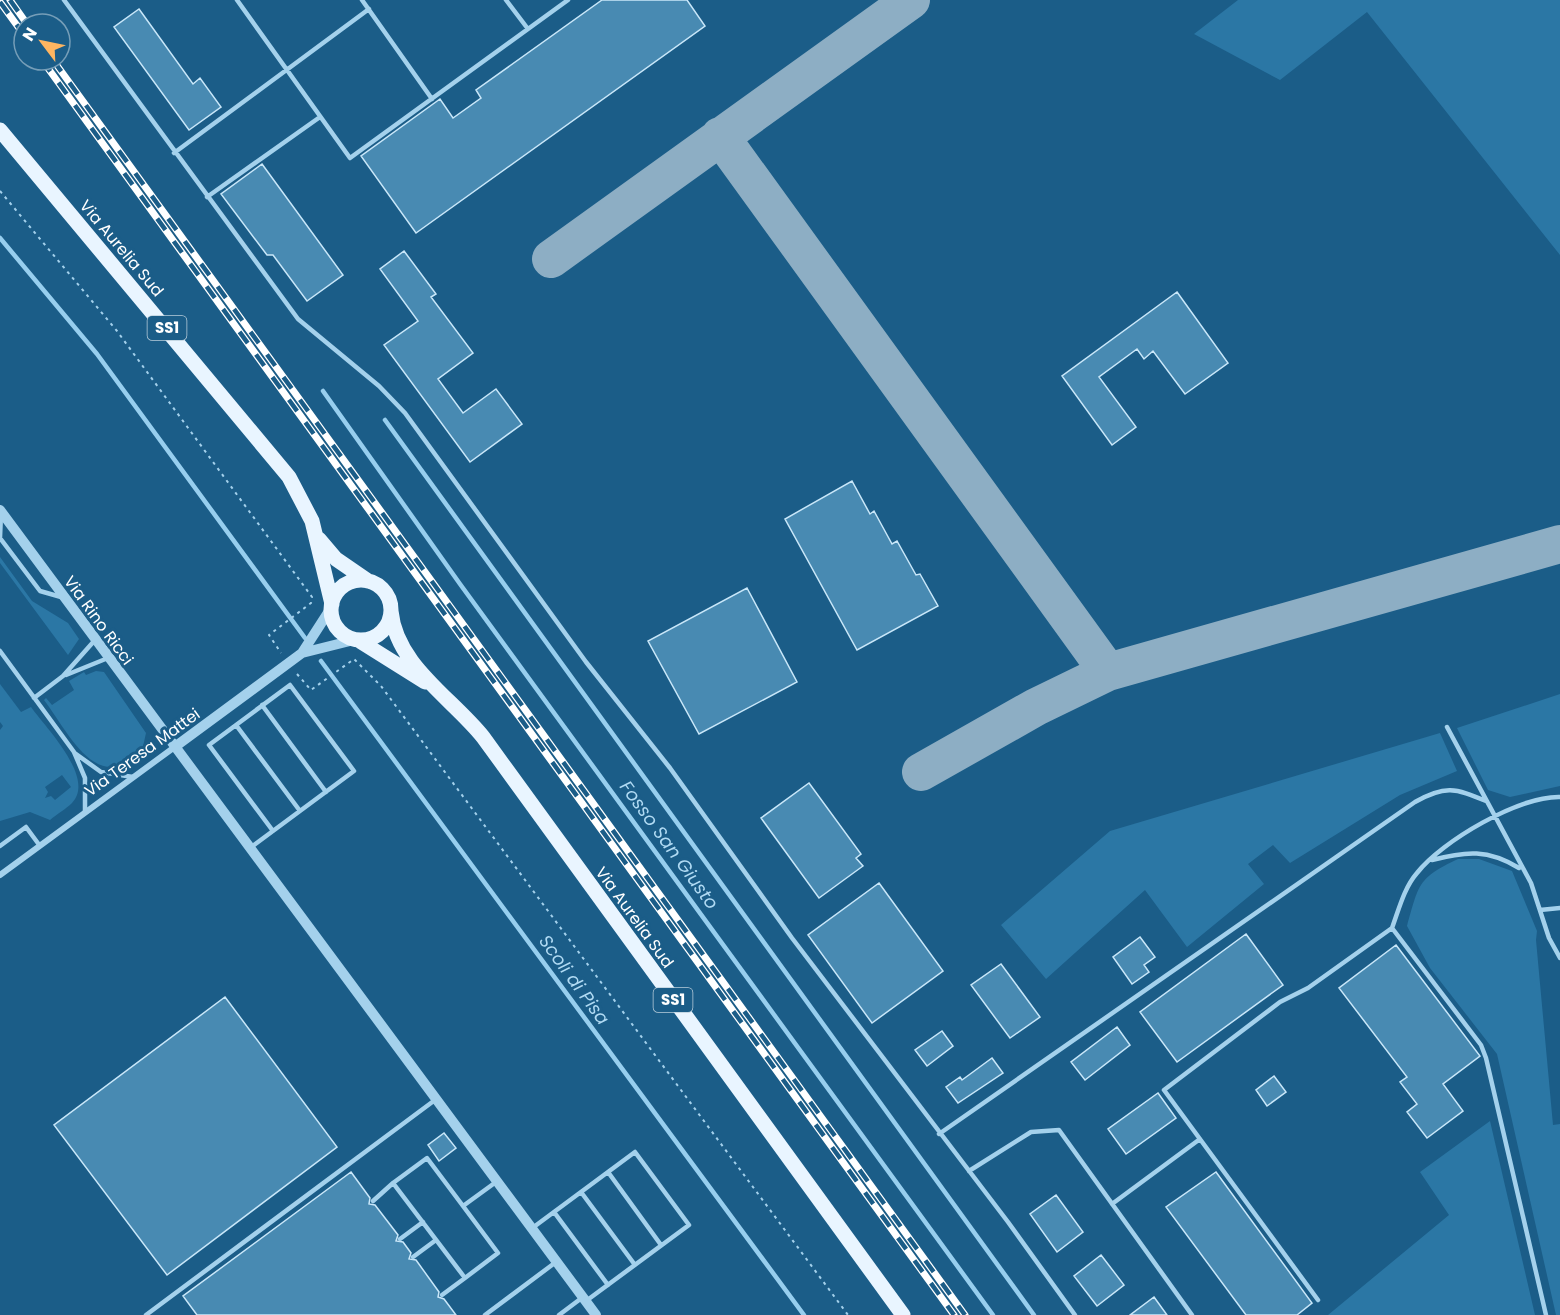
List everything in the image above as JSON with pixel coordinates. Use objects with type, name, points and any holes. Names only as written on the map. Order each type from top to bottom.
[{"type":"main road","name":"Via Aurelia Sud","points":[[0,130],[257,436],[295,487],[317,536]]},
{"type":"main road","name":"SS1","points":[[317,536],[336,559],[386,593],[398,641],[439,690]]},
{"type":"main road","name":"SS1","points":[[317,536],[335,626],[341,633],[439,690]]},
{"type":"main road","points":[[332,606],[337,593],[345,585],[359,580],[370,582]]},
{"type":"main road","points":[[356,640],[372,639],[383,631],[391,611]]},
{"type":"main road","name":"Via Aurelia Sud","points":[[439,690],[467,717],[483,737],[903,1315]]},
{"type":"street","name":"Via Rino Ricci","points":[[0,511],[596,1315]]},
{"type":"street","points":[[302,653],[332,606]]},
{"type":"street","points":[[302,653],[356,640]]},
{"type":"street","name":"Via Teresa Mattei","points":[[0,875],[302,653]]},
{"type":"lane","points":[[64,0],[298,319],[380,386],[405,413],[586,662],[670,768],[798,947],[969,1171],[1075,1315]]},
{"type":"lane","points":[[237,0],[350,158],[568,0]]},
{"type":"lane","points":[[362,0],[432,99]]},
{"type":"lane","points":[[506,0],[528,29]]},
{"type":"lane","points":[[174,153],[369,9]]},
{"type":"lane","points":[[207,197],[320,117]]},
{"type":"lane","points":[[0,511],[0,538],[40,591],[65,598]]},
{"type":"lane","points":[[34,698],[63,676],[95,639]]},
{"type":"lane","points":[[0,651],[74,752],[85,778],[85,812]]},
{"type":"lane","points":[[63,676],[108,657]]},
{"type":"lane","points":[[250,848],[326,792],[354,771],[290,685],[209,745],[273,831]]},
{"type":"lane","points":[[262,705],[326,792]]},
{"type":"lane","points":[[236,725],[300,811]]},
{"type":"lane","points":[[1447,727],[1521,869],[1531,883],[1554,951],[1560,958]]},
{"type":"lane","points":[[74,752],[101,772],[133,777]]},
{"type":"lane","points":[[939,1134],[1415,802],[1431,793],[1455,788],[1486,801]]},
{"type":"lane","points":[[1318,1300],[1164,1090],[1280,1002],[1308,988],[1392,928],[1402,898],[1417,872],[1455,840],[1494,816],[1524,802],[1560,797]]},
{"type":"lane","points":[[0,846],[26,827],[40,846]]},
{"type":"lane","points":[[1431,860],[1460,853],[1480,853],[1501,857],[1521,869]]},
{"type":"lane","points":[[1540,910],[1560,908]]},
{"type":"lane","points":[[1392,928],[1480,1046],[1486,1058],[1546,1315]]},
{"type":"lane","points":[[146,1315],[435,1100]]},
{"type":"lane","points":[[969,1171],[1031,1132],[1059,1130],[1192,1315]]},
{"type":"lane","points":[[1112,1204],[1200,1139]]},
{"type":"lane","points":[[531,1229],[635,1152],[689,1225],[608,1285],[560,1315]]},
{"type":"lane","points":[[373,1201],[427,1158],[498,1253],[442,1295]]},
{"type":"lane","points":[[608,1172],[661,1245]]},
{"type":"lane","points":[[463,1206],[496,1182]]},
{"type":"lane","points":[[393,1183],[465,1278]]},
{"type":"lane","points":[[581,1192],[635,1265]]},
{"type":"lane","points":[[554,1212],[608,1285]]},
{"type":"lane","points":[[400,1239],[423,1222]]},
{"type":"lane","points":[[413,1257],[436,1239]]},
{"type":"lane","points":[[484,1315],[556,1262]]},
{"type":"path","points":[[0,191],[117,331],[312,597],[311,603],[306,608],[269,635],[282,654]]},
{"type":"path","points":[[297,674],[311,690],[354,659],[360,662],[381,686],[848,1315]]},
{"type":"shaded area","points":[[1238,0],[1560,0],[1560,255],[1367,12],[1280,80],[1194,34]]},
{"type":"shaded area","points":[[0,557],[32,601],[68,623],[79,639],[68,655],[0,563]]},
{"type":"shaded area","points":[[96,671],[104,672],[146,733],[142,751],[126,763],[111,767],[98,764],[74,743],[44,700],[46,698],[52,705],[74,690],[69,681],[84,672],[86,675]]},
{"type":"shaded area","points":[[0,684],[21,712],[31,707],[57,740],[74,767],[78,780],[78,793],[72,803],[50,820],[30,812],[0,821],[0,730],[3,726],[0,722]],"holes":[[[62,775],[71,787],[55,800],[51,796],[45,798],[48,792],[45,787]]]},
{"type":"shaded area","points":[[1560,694],[1560,786],[1510,797],[1488,790],[1457,728]]},
{"type":"shaded area","points":[[1440,733],[1457,771],[1400,795],[1290,863],[1273,845],[1248,864],[1264,884],[1187,947],[1145,890],[1046,979],[1001,925],[1110,831]]},
{"type":"shaded area","points":[[1458,859],[1479,859],[1512,871],[1537,931],[1553,1125],[1560,1124],[1560,1315],[1556,1315],[1497,1054],[1430,968],[1407,926],[1414,901],[1422,884],[1434,872]]},
{"type":"shaded area","points":[[1490,1121],[1535,1315],[1328,1315],[1449,1215],[1420,1172]]},
{"type":"building","points":[[602,0],[687,0],[705,26],[416,233],[361,156],[440,99],[453,118],[481,98],[476,90]]},
{"type":"building","points":[[139,9],[193,84],[200,78],[221,107],[189,130],[114,27]]},
{"type":"building","points":[[262,164],[343,275],[307,301],[273,255],[267,255],[221,194]]},
{"type":"building","points":[[404,251],[436,294],[431,297],[473,353],[438,379],[463,413],[496,389],[522,424],[470,462],[384,345],[418,321],[380,269]]},
{"type":"building","points":[[1177,292],[1228,363],[1185,394],[1153,351],[1144,359],[1137,349],[1099,377],[1136,427],[1112,445],[1062,376]]},
{"type":"building","points":[[852,481],[870,514],[874,511],[892,544],[897,541],[916,575],[920,574],[938,606],[857,650],[785,519]]},
{"type":"building","points":[[747,588],[797,682],[699,734],[648,641]]},
{"type":"building","points":[[809,783],[861,854],[856,858],[863,866],[819,898],[761,818]]},
{"type":"building","points":[[879,883],[943,971],[872,1023],[808,935]]},
{"type":"building","points":[[1246,934],[1283,985],[1177,1062],[1140,1012]]},
{"type":"building","points":[[1140,937],[1155,957],[1144,965],[1149,972],[1132,984],[1113,957]]},
{"type":"building","points":[[1396,945],[1480,1056],[1443,1084],[1463,1111],[1427,1138],[1407,1112],[1417,1104],[1400,1082],[1407,1077],[1339,988]]},
{"type":"building","points":[[1001,964],[1040,1017],[1010,1038],[971,985]]},
{"type":"building","points":[[225,997],[337,1147],[167,1275],[54,1125]]},
{"type":"building","points":[[1117,1027],[1130,1045],[1085,1080],[1071,1062]]},
{"type":"building","points":[[942,1031],[953,1046],[927,1066],[915,1050]]},
{"type":"building","points":[[992,1058],[1003,1073],[958,1103],[946,1087],[960,1077],[962,1080]]},
{"type":"building","points":[[1274,1076],[1286,1092],[1267,1106],[1256,1090]]},
{"type":"building","points":[[1158,1093],[1176,1118],[1126,1154],[1108,1129]]},
{"type":"building","points":[[444,1133],[456,1148],[439,1161],[428,1145]]},
{"type":"building","points":[[351,1172],[370,1198],[369,1204],[375,1205],[398,1235],[396,1241],[403,1242],[411,1253],[409,1259],[416,1260],[439,1292],[438,1297],[444,1299],[456,1315],[197,1315],[183,1296]]},
{"type":"building","points":[[1216,1172],[1312,1303],[1297,1315],[1246,1315],[1166,1207]]},
{"type":"building","points":[[1056,1195],[1083,1232],[1057,1252],[1030,1214]]},
{"type":"building","points":[[1101,1255],[1124,1285],[1097,1306],[1074,1276]]},
{"type":"building","points":[[1154,1297],[1167,1315],[1130,1315]]},
{"type":"waterway","points":[[0,238],[97,354],[305,638]]},
{"type":"waterway","name":"Fosso San Giusto","points":[[323,391],[460,584],[993,1315]]},
{"type":"waterway","points":[[385,420],[1034,1315]]},
{"type":"waterway","name":"Scoli di Pisa","points":[[321,661],[804,1315]]},
{"type":"taxiway","points":[[551,259],[911,0]]},
{"type":"taxiway","points":[[720,136],[1108,672]]},
{"type":"taxiway","points":[[921,772],[1036,707],[1108,672],[1560,544]]},
{"type":"railway","points":[[10,0],[18,12]]},
{"type":"railway","points":[[0,2],[12,18]]},
{"type":"railway","points":[[51,72],[954,1315]]},
{"type":"railway","points":[[62,72],[965,1315]]}]
